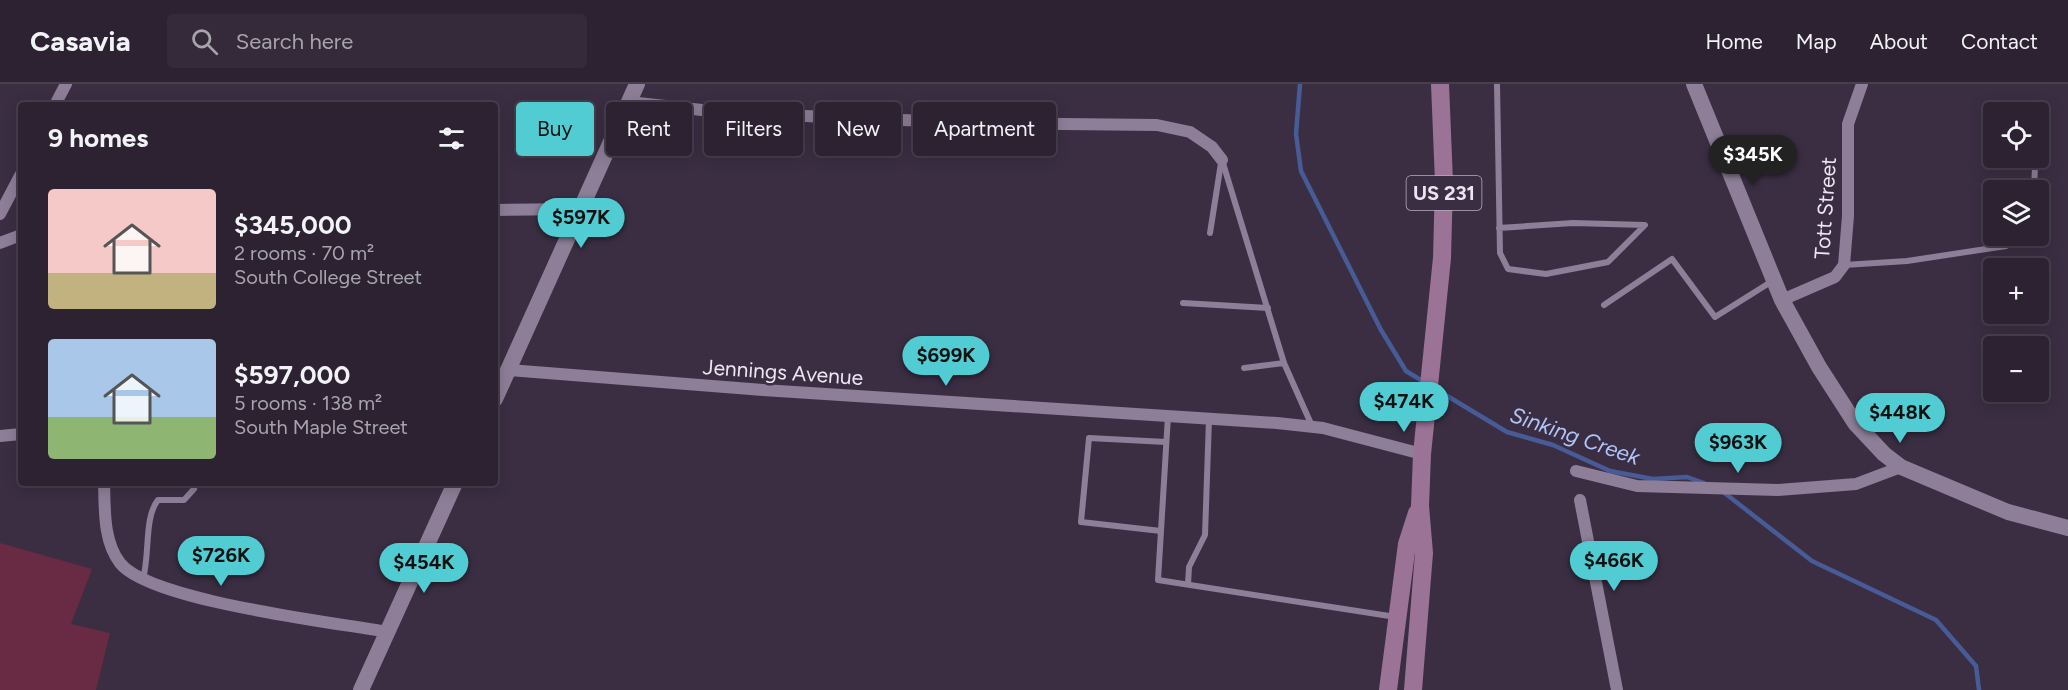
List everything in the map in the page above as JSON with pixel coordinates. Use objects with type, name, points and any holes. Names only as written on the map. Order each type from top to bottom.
[{"type":"main road","points":[[629,102],[637,84]]},
{"type":"main road","name":"US 231","points":[[1413,690],[1424,553],[1420,506],[1422,454],[1439,302],[1444,182],[1440,84]]},
{"type":"main road","points":[[1694,84],[1782,300],[1818,367],[1855,423],[1901,467],[2008,512],[2068,528]]},
{"type":"main road","points":[[498,393],[606,152]]},
{"type":"main road","points":[[367,688],[387,632],[454,486]]},
{"type":"main road","name":"US 231","points":[[1388,690],[1407,544],[1420,506]]},
{"type":"street","points":[[57,102],[66,84]]},
{"type":"street","name":"Tott Street","points":[[1782,300],[1835,277],[1844,265],[1848,216],[1848,124],[1862,84]]},
{"type":"street","points":[[692,109],[729,113],[976,123],[1157,125],[1190,132],[1212,147],[1222,160]]},
{"type":"street","points":[[0,214],[18,180]]},
{"type":"street","points":[[498,210],[580,209]]},
{"type":"street","points":[[0,243],[18,236]]},
{"type":"street","name":"Jennings Avenue","points":[[509,370],[763,390],[1209,418],[1312,427],[1376,440],[1422,454]]},
{"type":"street","points":[[0,436],[18,434]]},
{"type":"street","points":[[1576,471],[1637,486],[1778,489],[1856,484],[1901,467]]},
{"type":"street","points":[[104,486],[106,526],[113,553],[129,573],[192,597],[387,632]]},
{"type":"street","points":[[1580,500],[1617,690]]},
{"type":"lane","points":[[1497,84],[1499,228],[1500,253],[1508,269],[1546,274],[1608,262],[1645,225],[1572,223],[1499,228]]},
{"type":"lane","points":[[1210,233],[1222,160]]},
{"type":"lane","points":[[1222,160],[1284,363],[1312,427]]},
{"type":"lane","points":[[1844,265],[1907,261],[2006,246]]},
{"type":"lane","points":[[1604,305],[1672,259],[1715,317],[1774,280]]},
{"type":"lane","points":[[1183,303],[1268,308]]},
{"type":"lane","points":[[1244,368],[1284,363]]},
{"type":"lane","points":[[1168,416],[1158,580],[1397,618]]},
{"type":"lane","points":[[1188,584],[1189,567],[1205,535],[1209,418]]},
{"type":"lane","points":[[1161,531],[1081,522],[1089,438],[1166,442]]},
{"type":"lane","points":[[143,580],[148,561],[150,510],[158,500],[184,500],[194,486]]},
{"type":"shaded area","points":[[0,543],[92,569],[71,624],[110,633],[96,690],[0,690]]},
{"type":"waterway","name":"Sinking Creek","points":[[1300,84],[1296,134],[1301,171],[1381,330],[1406,371],[1424,382]]},
{"type":"waterway","name":"Sinking Creek","points":[[1434,388],[1507,432],[1553,445],[1610,471],[1653,479],[1687,477],[1704,483]]},
{"type":"waterway","name":"Sinking Creek","points":[[1722,491],[1812,561],[1936,620],[1976,666],[1979,690]]}]
